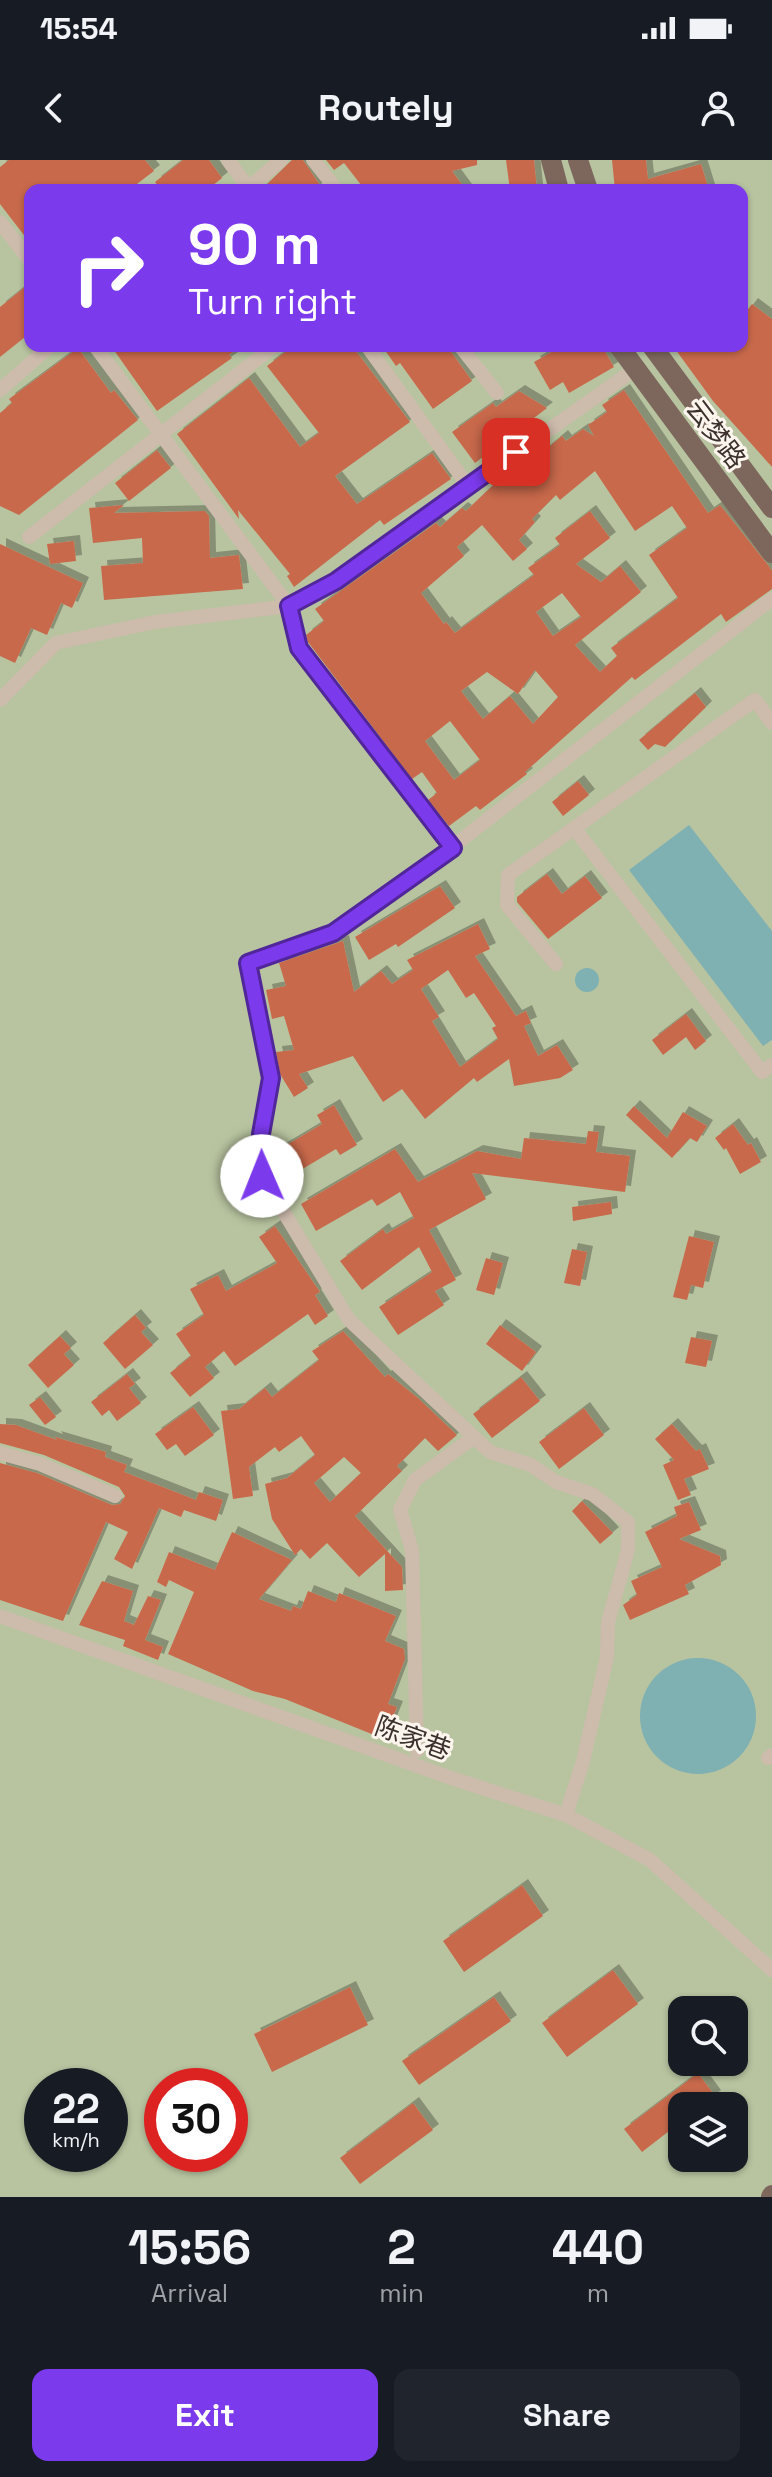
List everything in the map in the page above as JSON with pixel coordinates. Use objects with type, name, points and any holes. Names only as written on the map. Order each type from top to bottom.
[{"type":"main road","points":[[551,160],[557,184]]},
{"type":"main road","points":[[578,160],[586,184]]},
{"type":"main road","name":"云梦路","points":[[623,352],[772,553]]},
{"type":"main road","points":[[656,352],[772,508]]},
{"type":"street","points":[[228,160],[245,184]]},
{"type":"street","points":[[254,184],[281,160]]},
{"type":"street","points":[[313,160],[332,184]]},
{"type":"street","points":[[0,222],[24,253]]},
{"type":"street","points":[[0,390],[43,352]]},
{"type":"street","points":[[100,352],[289,606],[299,648],[453,848]]},
{"type":"street","points":[[29,537],[266,352]]},
{"type":"street","points":[[371,352],[468,486]]},
{"type":"street","points":[[465,352],[497,393]]},
{"type":"street","points":[[0,700],[56,643],[155,622],[289,606],[336,581],[635,369]]},
{"type":"street","points":[[566,1815],[583,1761],[607,1657],[608,1622],[628,1550],[628,1522],[592,1494],[556,1482],[531,1465],[490,1452],[349,1320],[262,1176],[261,1134],[271,1078],[248,963],[333,933],[453,848],[772,599]]},
{"type":"street","points":[[556,964],[507,905],[508,875],[755,700],[772,723]]},
{"type":"street","points":[[574,828],[762,1072],[772,1065]]},
{"type":"street","points":[[417,1751],[412,1550],[400,1510],[415,1480],[474,1437]]},
{"type":"street","points":[[0,1453],[40,1464],[115,1496]]},
{"type":"street","name":"陈家巷","points":[[0,1616],[451,1778],[566,1815],[650,1860],[772,1970]]},
{"type":"street","points":[[755,1955],[772,1953]]},
{"type":"green space","points":[[0,160],[772,160],[772,2197],[0,2197]]},
{"type":"water","points":[[689,825],[772,931],[772,1040],[763,1046],[629,870]]},
{"type":"water","points":[[587,968],[598,975],[599,980],[592,991],[587,992],[576,985],[575,980],[582,969]]},
{"type":"water","points":[[698,1658],[720,1662],[739,1675],[752,1694],[756,1716],[752,1738],[739,1757],[720,1770],[698,1774],[676,1770],[657,1757],[644,1738],[640,1716],[644,1694],[657,1675],[676,1662]]},
{"type":"building","points":[[9,160],[145,160],[154,171],[137,184],[24,184],[24,235],[0,204],[0,167]]},
{"type":"building","points":[[183,160],[209,160],[222,178],[214,184],[155,182]]},
{"type":"building","points":[[292,160],[303,160],[319,184],[267,184]]},
{"type":"building","points":[[326,160],[477,160],[477,165],[452,171],[462,184],[360,184],[344,163],[334,170]]},
{"type":"building","points":[[506,160],[534,160],[536,184],[509,184]]},
{"type":"building","points":[[612,160],[646,160],[648,179],[701,164],[707,184],[614,184]]},
{"type":"building","points":[[24,288],[24,338],[0,357],[0,307]]},
{"type":"building","points":[[752,304],[772,319],[772,467],[713,401],[677,352],[748,352],[748,309]]},
{"type":"building","points":[[73,352],[81,352],[111,393],[114,390],[138,420],[19,515],[0,506],[0,413],[12,403],[9,399]]},
{"type":"building","points":[[115,352],[233,352],[229,355],[232,358],[157,411]]},
{"type":"building","points":[[285,352],[357,352],[410,422],[335,476],[357,504],[432,453],[451,479],[384,525],[380,520],[294,587],[287,576],[290,574],[238,510],[239,519],[177,434],[249,378],[300,447],[319,433],[267,366]]},
{"type":"building","points":[[386,352],[451,352],[472,381],[433,409],[400,363],[396,366]]},
{"type":"building","points":[[552,352],[605,352],[614,367],[569,393],[563,382],[550,390],[534,362]]},
{"type":"building","points":[[624,390],[708,513],[720,505],[768,565],[772,571],[772,589],[726,622],[721,614],[635,680],[632,677],[525,772],[527,774],[480,810],[476,806],[449,826],[428,800],[437,793],[422,772],[412,779],[308,642],[306,635],[324,621],[315,609],[436,523],[440,527],[462,508],[466,511],[508,471],[515,466],[520,471],[562,436],[566,441],[583,429],[594,436],[588,425],[607,412],[602,405]],"holes":[[[595,471],[635,531],[672,506],[687,528],[649,555],[678,598],[611,648],[617,656],[600,672],[575,645],[641,592],[620,566],[601,582],[576,564],[610,538],[590,511],[555,538],[560,545],[528,568],[534,575],[455,633],[446,622],[444,624],[421,593],[464,556],[457,547],[482,525],[513,561],[527,549],[519,540],[535,522],[532,519],[556,495],[560,500]],[[562,593],[581,617],[553,636],[536,612]],[[535,670],[558,697],[533,724],[510,696],[483,719],[461,691],[487,672],[518,694]],[[450,721],[480,760],[454,780],[425,741]]]},
{"type":"building","points":[[519,391],[547,408],[475,463],[452,432],[493,403],[496,407]]},
{"type":"building","points":[[157,450],[171,468],[129,501],[115,483]]},
{"type":"building","points":[[124,505],[114,513],[205,511],[209,516],[210,558],[239,555],[243,589],[104,600],[101,566],[143,563],[142,538],[93,543],[89,508]]},
{"type":"building","points":[[74,541],[76,561],[50,564],[47,544]]},
{"type":"building","points":[[0,544],[83,583],[72,608],[61,603],[47,635],[31,628],[15,663],[0,656]]},
{"type":"building","points":[[695,693],[706,707],[665,747],[655,744],[648,750],[639,740]]},
{"type":"building","points":[[578,781],[589,795],[563,816],[552,802]]},
{"type":"building","points":[[547,874],[562,894],[585,876],[602,898],[548,939],[517,902],[517,897]]},
{"type":"building","points":[[440,886],[455,908],[398,947],[396,944],[369,960],[355,937]]},
{"type":"building","points":[[478,924],[490,949],[475,956],[516,1016],[526,1011],[531,1023],[524,1026],[538,1056],[557,1045],[573,1070],[560,1078],[514,1086],[509,1059],[477,1082],[474,1078],[425,1119],[402,1089],[383,1102],[353,1056],[299,1074],[308,1088],[294,1097],[280,1074],[276,1052],[294,1050],[284,1016],[272,1019],[266,990],[286,986],[279,963],[343,941],[354,992],[381,971],[392,984],[413,970],[407,960]],"holes":[[[448,970],[466,998],[474,993],[496,1026],[492,1028],[498,1039],[460,1067],[432,1021],[439,1017],[421,989]]]},
{"type":"building","points":[[686,1014],[706,1041],[695,1050],[686,1037],[663,1055],[652,1040]]},
{"type":"building","points":[[334,1105],[357,1145],[340,1155],[336,1149],[289,1177],[275,1152],[322,1124],[317,1115]]},
{"type":"building","points":[[634,1106],[667,1138],[683,1112],[707,1126],[697,1142],[690,1138],[672,1158],[626,1115]]},
{"type":"building","points":[[733,1124],[748,1145],[751,1143],[761,1162],[740,1174],[726,1148],[724,1150],[715,1138]]},
{"type":"building","points":[[588,1131],[599,1132],[596,1152],[630,1156],[625,1192],[472,1173],[486,1199],[429,1230],[456,1280],[435,1291],[444,1305],[398,1335],[379,1307],[432,1272],[419,1247],[362,1290],[340,1261],[383,1229],[386,1234],[414,1218],[400,1192],[377,1206],[372,1199],[316,1231],[301,1204],[395,1149],[418,1182],[477,1151],[521,1159],[524,1138],[586,1144]]},
{"type":"building","points":[[611,1202],[612,1214],[573,1221],[572,1207]]},
{"type":"building","points":[[275,1226],[320,1292],[315,1295],[328,1316],[315,1325],[308,1314],[235,1366],[224,1351],[205,1367],[214,1378],[190,1397],[170,1373],[191,1356],[176,1334],[204,1315],[190,1289],[218,1275],[226,1291],[277,1263],[259,1237]]},
{"type":"building","points":[[689,1236],[714,1242],[703,1288],[691,1285],[687,1300],[673,1297]]},
{"type":"building","points":[[572,1249],[587,1252],[580,1286],[564,1283]]},
{"type":"building","points":[[486,1258],[503,1263],[494,1295],[476,1290]]},
{"type":"building","points":[[135,1315],[146,1328],[141,1332],[153,1345],[125,1369],[103,1343]]},
{"type":"building","points":[[500,1325],[536,1352],[522,1371],[486,1344]]},
{"type":"building","points":[[343,1331],[385,1377],[388,1374],[418,1398],[457,1435],[438,1451],[425,1438],[397,1466],[402,1471],[355,1516],[402,1567],[403,1590],[385,1591],[385,1554],[359,1577],[327,1543],[310,1559],[301,1549],[295,1555],[272,1519],[265,1484],[287,1478],[315,1455],[301,1436],[279,1452],[275,1447],[249,1467],[253,1496],[233,1499],[221,1411],[239,1409],[265,1388],[272,1397],[319,1360],[312,1351]],"holes":[[[344,1457],[361,1473],[330,1502],[314,1483]]]},
{"type":"building","points":[[60,1336],[71,1348],[64,1354],[74,1365],[48,1388],[28,1365]]},
{"type":"building","points":[[691,1337],[712,1341],[706,1367],[685,1363]]},
{"type":"building","points":[[127,1374],[135,1384],[129,1388],[141,1403],[117,1421],[109,1410],[102,1416],[91,1402]]},
{"type":"building","points":[[521,1377],[540,1401],[492,1438],[473,1414]]},
{"type":"building","points":[[40,1397],[56,1417],[45,1425],[29,1405]]},
{"type":"building","points":[[193,1407],[214,1435],[185,1456],[176,1444],[167,1450],[155,1434]]},
{"type":"building","points":[[584,1408],[604,1435],[559,1469],[539,1442]]},
{"type":"building","points":[[0,1424],[16,1425],[57,1440],[55,1437],[106,1452],[105,1457],[127,1465],[124,1472],[196,1500],[199,1492],[223,1500],[216,1521],[184,1510],[181,1517],[159,1508],[132,1569],[114,1559],[128,1532],[106,1522],[63,1621],[0,1600],[0,1463],[37,1473],[112,1505],[120,1504],[125,1496],[119,1487],[44,1455],[0,1443]]},
{"type":"building","points":[[672,1424],[696,1451],[700,1449],[709,1469],[684,1479],[691,1495],[678,1500],[663,1465],[674,1460],[655,1439]]},
{"type":"building","points":[[582,1501],[613,1533],[600,1544],[572,1511]]},
{"type":"building","points":[[689,1502],[701,1530],[679,1539],[720,1556],[721,1565],[685,1585],[689,1594],[630,1620],[623,1605],[637,1595],[631,1581],[662,1567],[645,1532],[677,1516],[674,1507]]},
{"type":"building","points":[[232,1532],[292,1560],[259,1599],[291,1611],[293,1606],[301,1609],[308,1591],[336,1602],[339,1593],[396,1616],[385,1641],[404,1649],[405,1659],[388,1704],[397,1707],[384,1739],[285,1699],[253,1691],[168,1654],[194,1592],[169,1580],[166,1587],[157,1582],[169,1552],[215,1570]]},
{"type":"building","points":[[102,1581],[133,1591],[124,1621],[134,1625],[148,1596],[161,1600],[145,1640],[163,1647],[158,1660],[123,1646],[125,1640],[79,1625]]},
{"type":"building","points":[[522,1885],[543,1916],[464,1972],[443,1941]]},
{"type":"building","points":[[613,1970],[638,2004],[567,2057],[542,2023]]},
{"type":"building","points":[[350,1987],[368,2025],[272,2072],[254,2034]]},
{"type":"building","points":[[494,1997],[511,2021],[419,2085],[402,2061]]},
{"type":"building","points":[[694,2076],[700,2076],[712,2092],[673,2092]]},
{"type":"building","points":[[668,2096],[668,2132],[642,2152],[624,2129]]},
{"type":"building","points":[[413,2103],[433,2130],[360,2184],[340,2158]]},
{"type":"route","points":[[262,1176],[261,1134],[271,1078],[248,963],[333,933],[453,848],[299,648],[289,606],[336,581],[516,452]]}]
